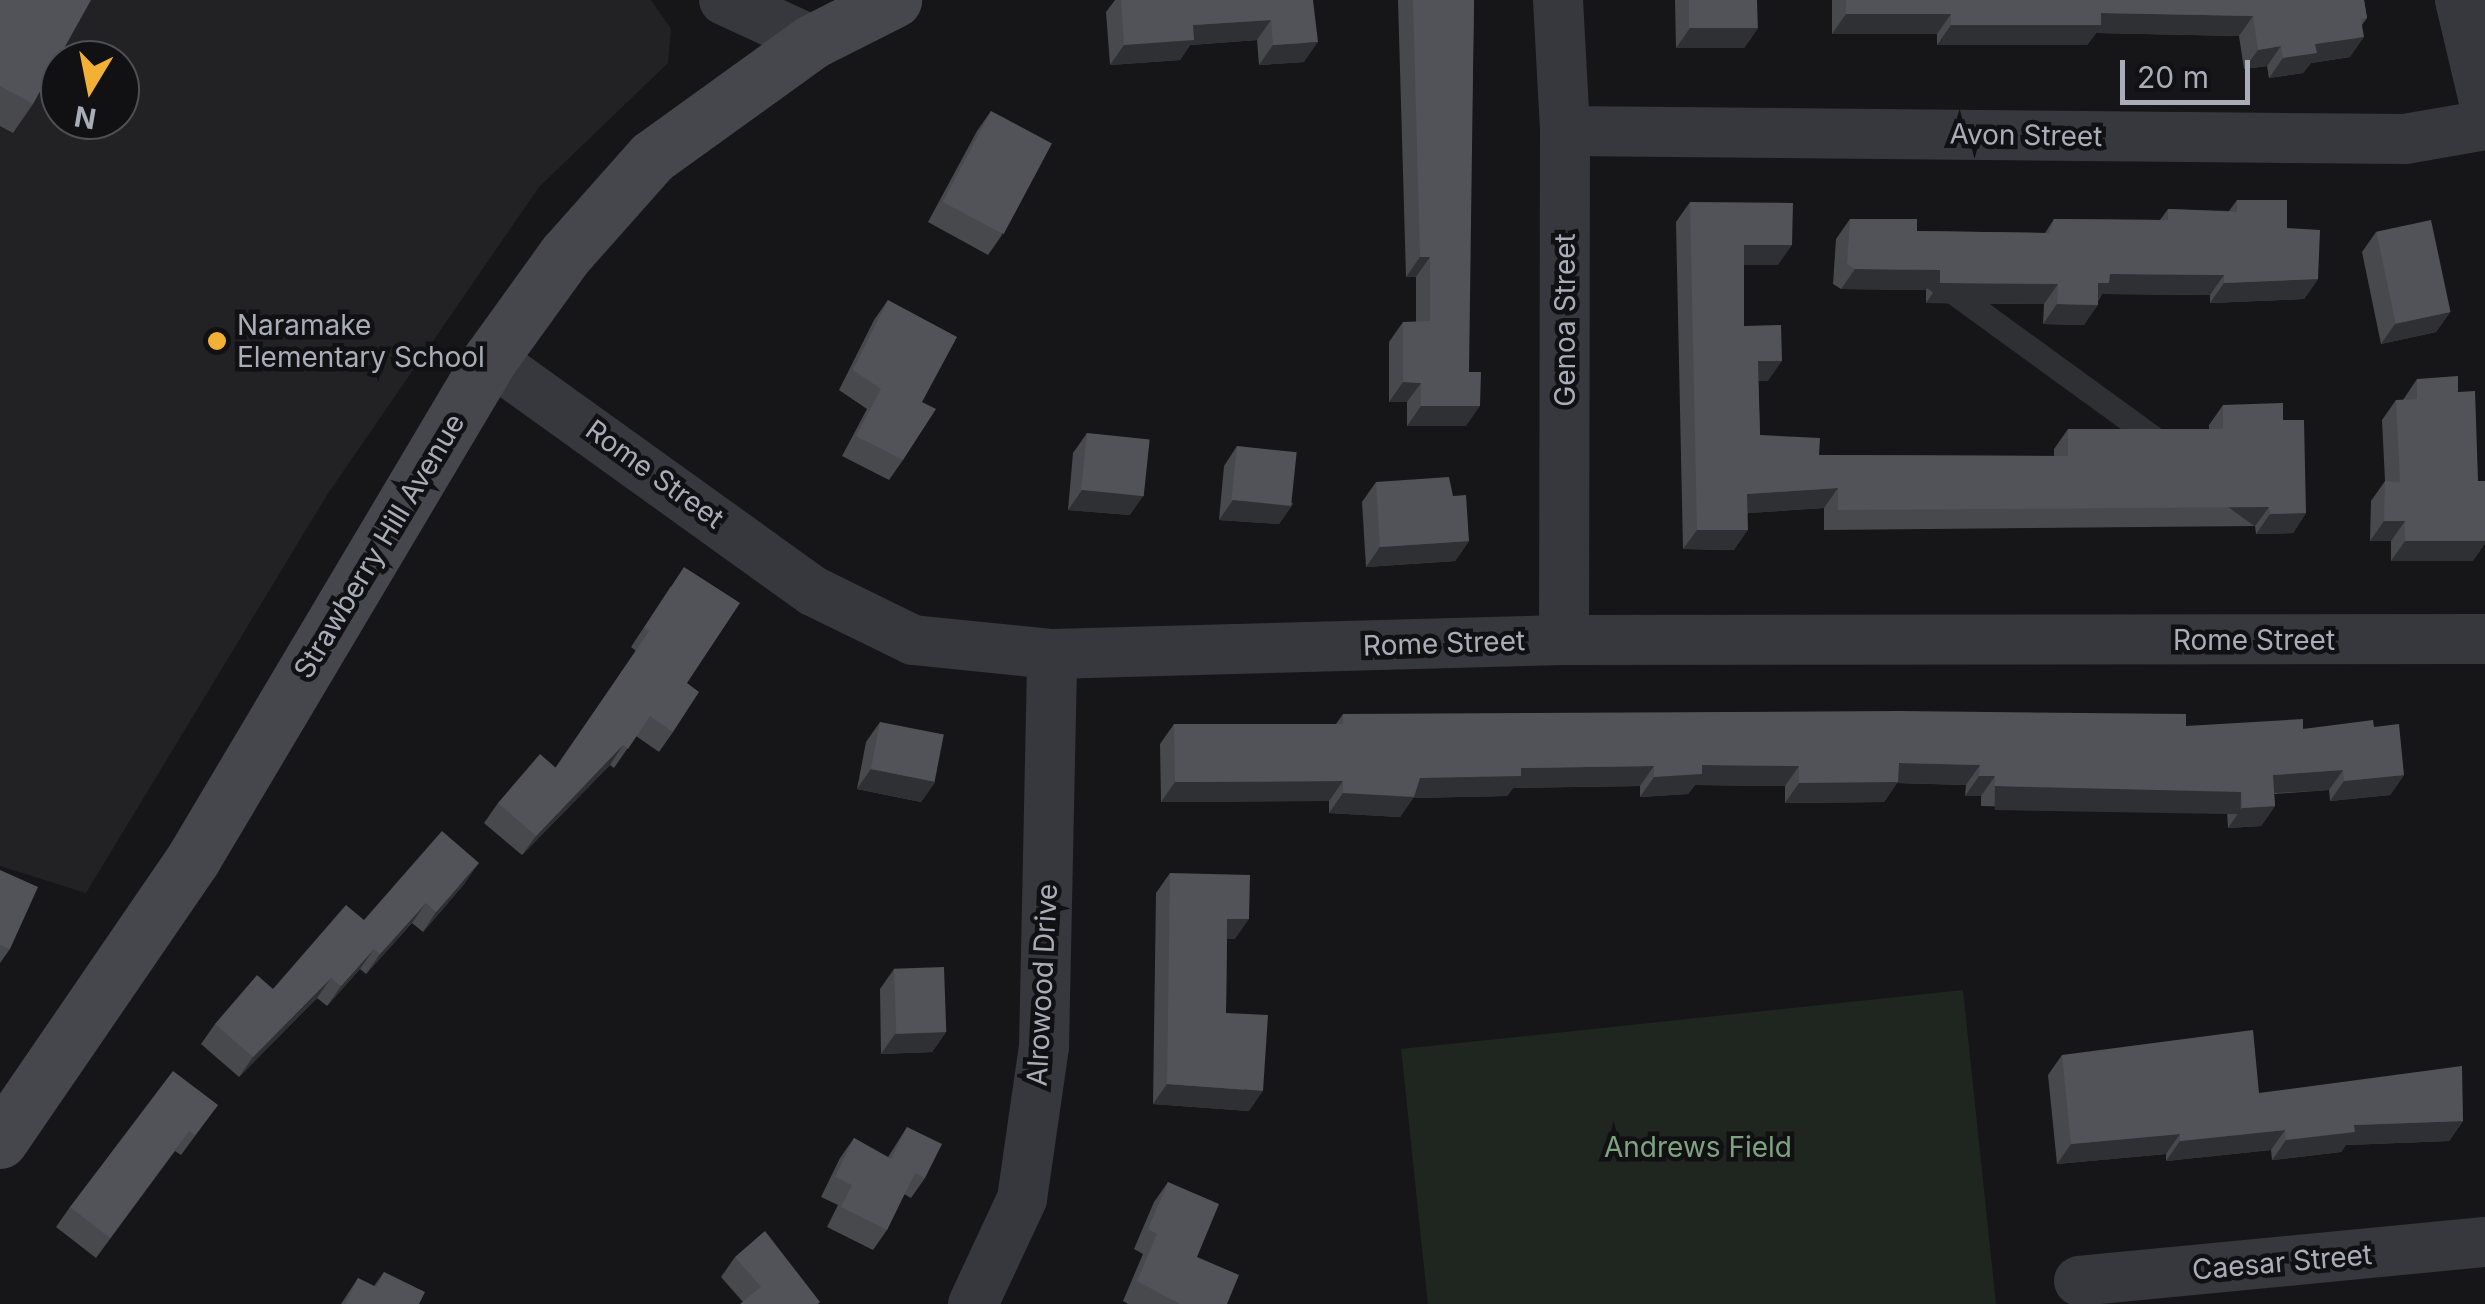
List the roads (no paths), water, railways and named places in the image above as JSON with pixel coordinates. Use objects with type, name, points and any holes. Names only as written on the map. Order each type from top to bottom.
[{"type":"main road","name":"Strawberry Hill Avenue","points":[[0,1141],[193,859],[490,359],[564,255],[652,157],[813,42],[894,0]]},
{"type":"street","points":[[724,0],[813,42]]},
{"type":"street","name":"Genoa Street","points":[[1558,0],[1565,132],[1564,640]]},
{"type":"street","points":[[2460,0],[2485,106]]},
{"type":"street","name":"Avon Street","points":[[1565,132],[2405,139],[2485,125]]},
{"type":"street","name":"Rome Street","points":[[490,359],[814,591],[913,640],[1052,654],[1564,640],[2485,640]]},
{"type":"street","name":"Alrowood Drive","points":[[973,1304],[1022,1198],[1044,1047],[1052,654]]},
{"type":"street","name":"Caesar Street","points":[[2079,1281],[2485,1242]]},
{"type":"place","name":"Naramake Elementary School","points":[[217,341]]},
{"type":"park label","name":"Andrews Field","points":[[1698,1147]]}]
